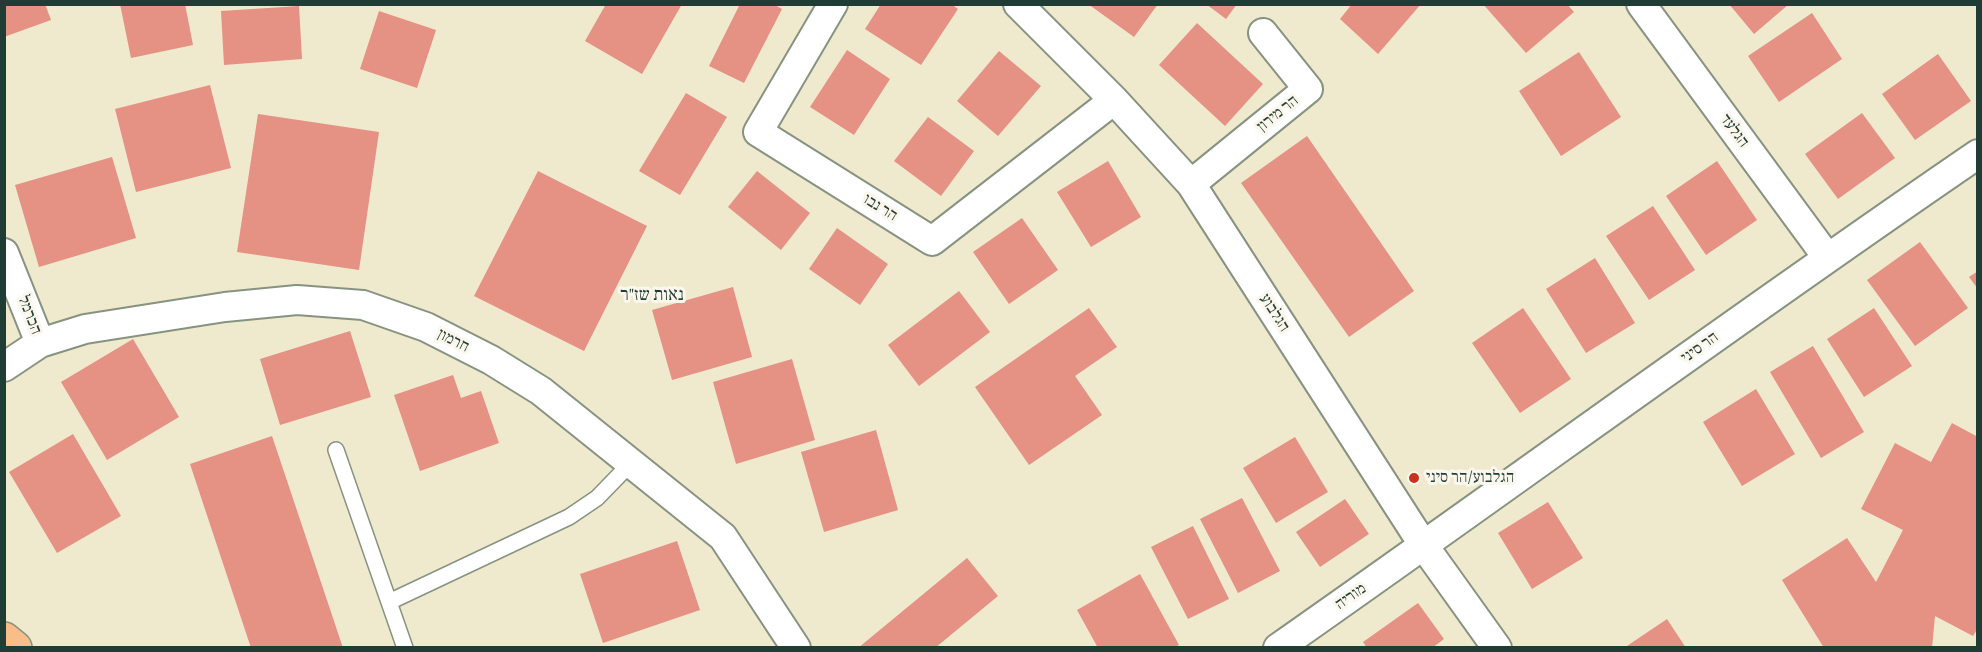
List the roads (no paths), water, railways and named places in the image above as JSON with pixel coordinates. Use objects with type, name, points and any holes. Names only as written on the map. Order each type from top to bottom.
[{"type":"highway","points":[[4,639],[15,648]]},
{"type":"street","name":"הר נבו","points":[[833,4],[758,132],[932,241],[1114,100]]},
{"type":"street","name":"הגלבוע","points":[[1018,4],[1114,100],[1191,184],[1424,546],[1497,648]]},
{"type":"street","name":"הגלעד","points":[[1641,4],[1827,257]]},
{"type":"street","name":"הר מירון","points":[[1191,184],[1308,89],[1263,33]]},
{"type":"street","name":"הר סיני","points":[[1424,546],[1827,257],[1977,154]]},
{"type":"street","name":"הכרמל","points":[[4,253],[40,343]]},
{"type":"street","name":"חרמון","points":[[4,367],[40,343],[85,329],[225,307],[297,300],[363,305],[426,327],[491,360],[541,391],[723,537],[796,648]]},
{"type":"street","name":"מוריה","points":[[1278,648],[1424,546]]},
{"type":"lane","points":[[336,450],[405,648]]},
{"type":"lane","points":[[389,602],[569,517],[597,498],[631,463]]},
{"type":"place","name":"הגלבוע/הר סיני","points":[[1414,478]]},
{"type":"district","name":"נאות שז\"ר","points":[[652,296]]}]
